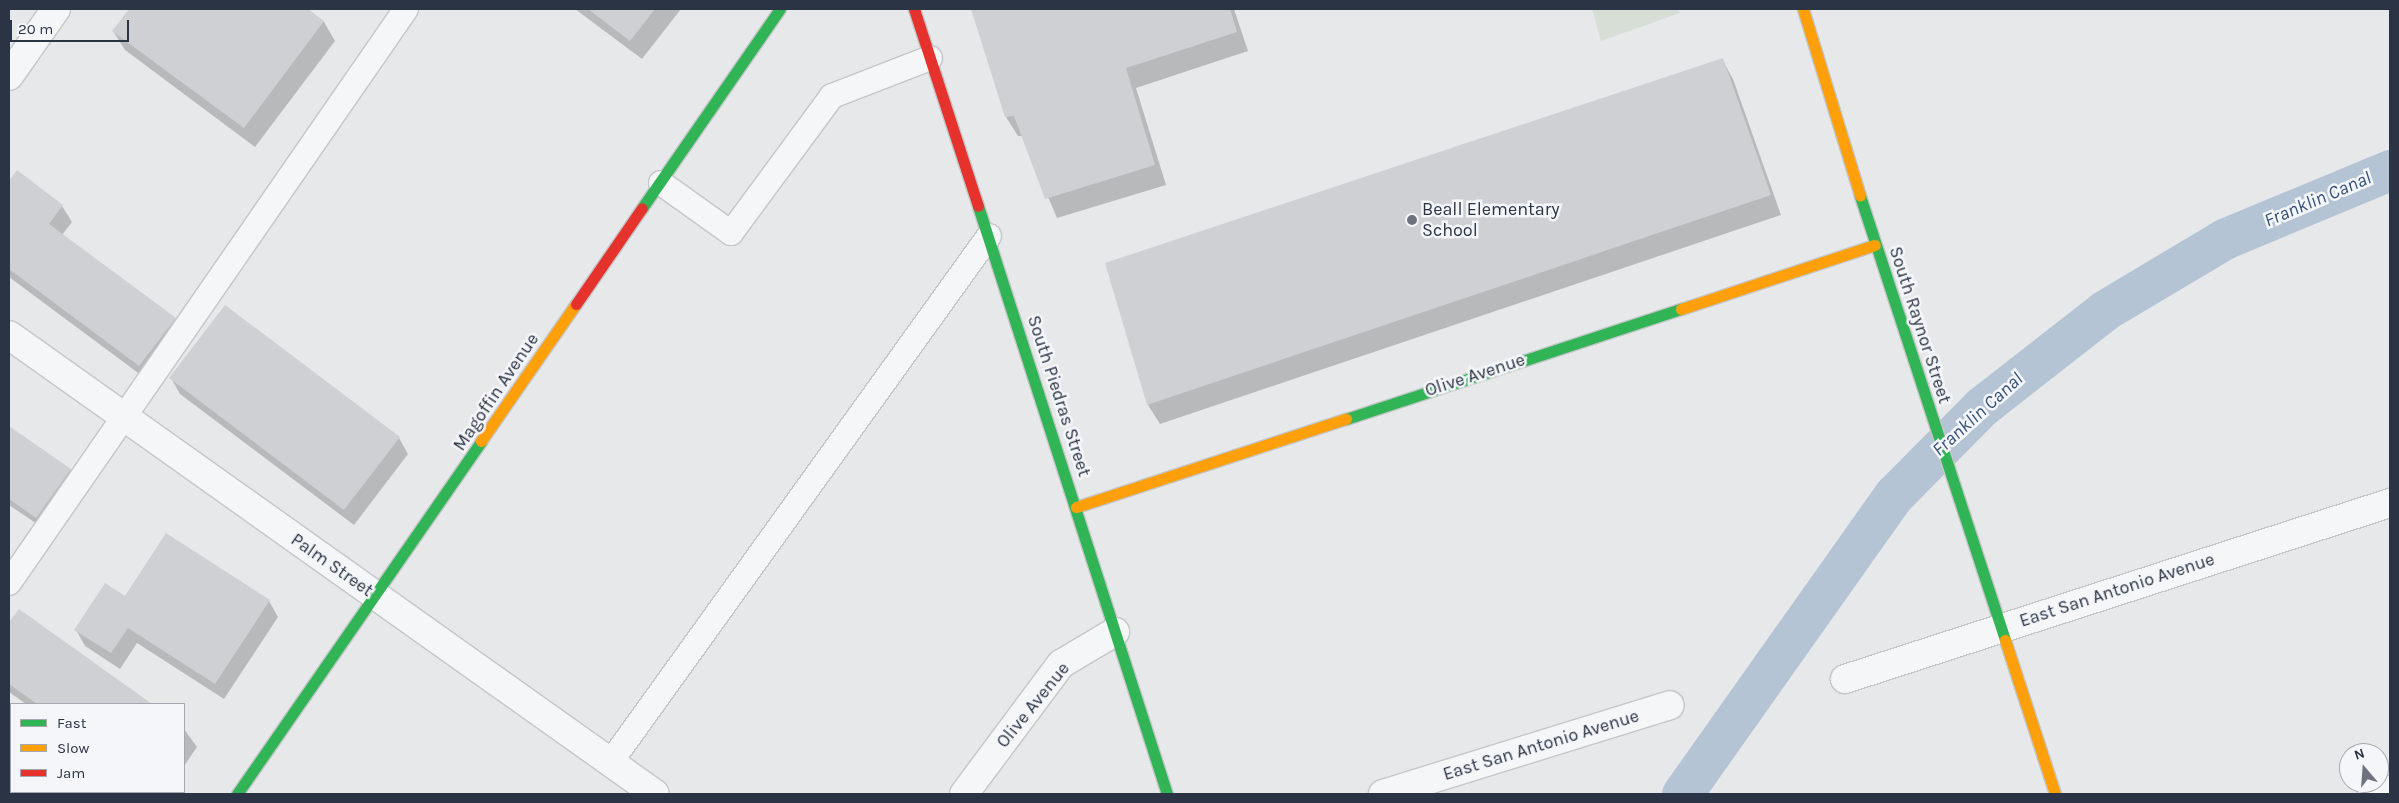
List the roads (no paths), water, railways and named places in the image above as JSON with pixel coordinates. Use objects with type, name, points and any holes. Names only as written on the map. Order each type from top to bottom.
[{"type":"street","points":[[9,76],[56,9]]},
{"type":"street","name":"Magoffin Avenue","points":[[237,794],[376,597],[780,9]]},
{"type":"street","name":"South Piedras Street","points":[[914,9],[989,236],[1167,794]]},
{"type":"street","name":"South Raynor Street","points":[[1803,9],[1875,245],[2055,794]]},
{"type":"street","name":"Olive Avenue","points":[[1076,507],[1875,245]]},
{"type":"street","name":"Palm Street","points":[[9,335],[655,794]]},
{"type":"street","name":"East San Antonio Avenue","points":[[1845,679],[2390,503]]},
{"type":"street","name":"Olive Avenue","points":[[964,794],[1061,664],[1115,632]]},
{"type":"street","name":"East San Antonio Avenue","points":[[1383,794],[1670,705]]},
{"type":"lane","points":[[9,583],[126,418],[406,9]]},
{"type":"lane","points":[[661,183],[731,233],[832,96],[930,58]]},
{"type":"lane","points":[[610,763],[989,236]]},
{"type":"lane","points":[[2370,794],[2390,788]]},
{"type":"waterway","name":"Franklin Canal","points":[[1682,794],[1894,495],[1981,407],[2105,310],[2224,239],[2390,170]]},
{"type":"place","name":"Beall Elementary School","points":[[1412,220]]}]
